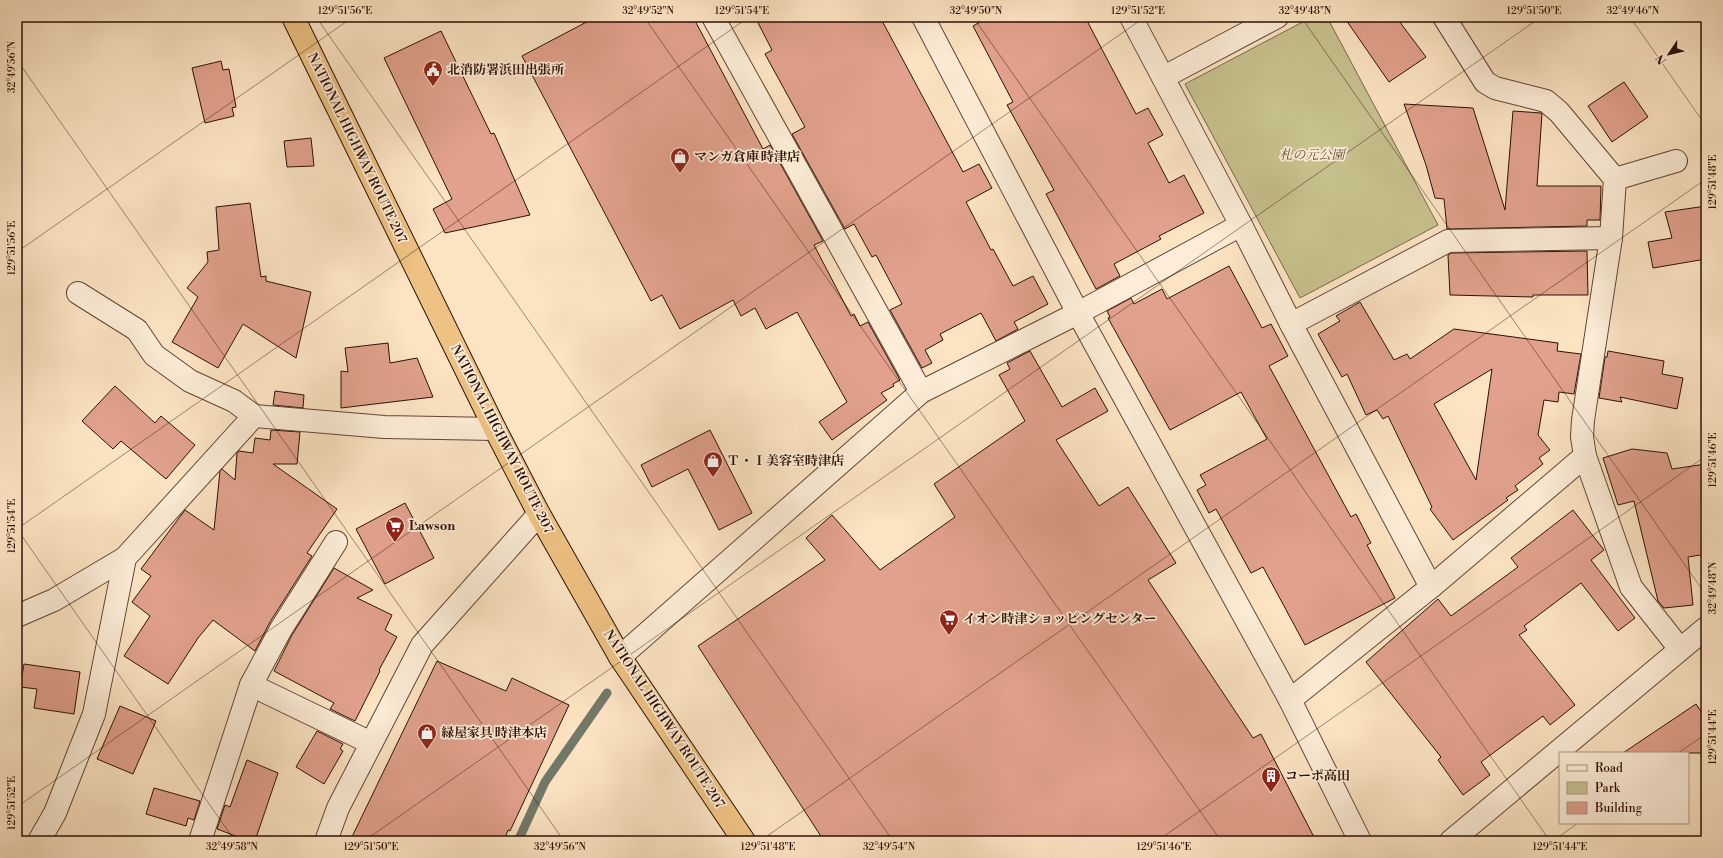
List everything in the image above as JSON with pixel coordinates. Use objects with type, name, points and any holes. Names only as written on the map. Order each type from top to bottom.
[{"type":"highway","name":"NATIONAL HIGHWAY ROUTE 207","points":[[293,17],[495,430],[539,514],[620,657],[744,841]]},
{"type":"street","points":[[712,17],[922,392]]},
{"type":"street","points":[[923,17],[1078,312],[1290,700],[1360,841]]},
{"type":"street","points":[[1131,17],[1164,77],[1291,324],[1431,587]]},
{"type":"street","points":[[1164,77],[1277,17]]},
{"type":"street","points":[[1444,17],[1485,82],[1495,88],[1546,101],[1559,112],[1615,179],[1611,238],[1583,420],[1582,438],[1585,456],[1631,587],[1680,650]]},
{"type":"street","points":[[1615,179],[1676,161]]},
{"type":"street","points":[[620,657],[922,392],[1078,312],[1241,225]]},
{"type":"street","points":[[1291,324],[1448,241],[1611,238]]},
{"type":"street","points":[[78,293],[137,330],[154,355],[190,381],[234,401],[254,416],[384,427],[495,430]]},
{"type":"street","points":[[17,616],[54,600],[125,558],[254,416]]},
{"type":"street","points":[[1290,700],[1431,587],[1585,456]]},
{"type":"street","points":[[326,841],[338,808],[422,645],[539,514]]},
{"type":"street","points":[[200,841],[251,685],[281,628],[336,542]]},
{"type":"street","points":[[39,841],[55,813],[94,714],[125,558]]},
{"type":"street","points":[[1451,841],[1706,628]]},
{"type":"street","points":[[251,685],[371,743]]},
{"type":"green space","name":"札の元公園","points":[[1312,17],[1327,17],[1438,225],[1300,298],[1185,84]]},
{"type":"building","name":"マンガ倉庫 時津店","points":[[596,17],[693,17],[763,149],[770,145],[823,241],[814,245],[851,316],[854,314],[860,326],[868,322],[900,380],[893,384],[894,386],[881,393],[887,400],[832,440],[819,422],[847,402],[797,312],[766,329],[755,308],[741,316],[733,300],[680,329],[662,295],[651,301],[522,56]]},
{"type":"building","points":[[755,17],[880,17],[963,172],[979,164],[992,188],[966,202],[991,250],[993,249],[1013,286],[1033,276],[1048,304],[1014,322],[1018,329],[996,341],[981,313],[940,334],[943,340],[925,350],[932,363],[922,368],[890,310],[902,304],[876,255],[872,257],[854,224],[845,229],[792,134],[805,127],[765,54],[772,50]]},
{"type":"building","points":[[989,17],[1085,17],[1136,114],[1148,108],[1163,135],[1148,143],[1169,183],[1184,175],[1204,213],[1159,236],[1161,239],[1114,264],[1120,276],[1096,289],[1046,194],[1054,190],[1007,105],[1013,102],[973,26]]},
{"type":"building","points":[[1344,17],[1396,17],[1426,57],[1389,82]]},
{"type":"building","points":[[441,31],[491,134],[494,133],[530,215],[445,233],[433,209],[452,199],[384,58]]},
{"type":"building","points":[[221,61],[223,70],[229,69],[236,107],[232,108],[234,116],[205,123],[192,68]]},
{"type":"building","points":[[1624,82],[1648,117],[1612,142],[1588,106]]},
{"type":"building","points":[[1404,104],[1473,108],[1505,210],[1513,111],[1541,113],[1537,186],[1601,186],[1600,220],[1587,220],[1587,226],[1447,229],[1444,199],[1435,198],[1426,165]]},
{"type":"building","points":[[311,138],[314,166],[287,167],[284,141]]},
{"type":"building","points":[[250,203],[261,277],[266,276],[266,281],[311,292],[296,358],[243,324],[218,368],[172,342],[198,297],[187,288],[208,262],[207,252],[219,250],[216,207]]},
{"type":"building","points":[[1706,206],[1706,259],[1653,268],[1648,242],[1672,238],[1665,212]]},
{"type":"building","points":[[1587,251],[1588,295],[1533,295],[1533,297],[1450,295],[1448,255],[1451,253]]},
{"type":"building","points":[[1229,266],[1262,328],[1271,324],[1288,356],[1269,366],[1351,517],[1356,514],[1371,543],[1367,545],[1395,598],[1305,645],[1263,567],[1251,573],[1216,509],[1209,513],[1197,490],[1206,485],[1200,475],[1267,439],[1241,392],[1170,430],[1108,318],[1110,317],[1107,311],[1131,298],[1134,304],[1162,289],[1167,299]]},
{"type":"building","points":[[1360,302],[1394,360],[1407,354],[1410,359],[1454,329],[1558,343],[1557,351],[1581,354],[1574,394],[1559,392],[1558,402],[1544,400],[1538,435],[1550,450],[1539,458],[1543,464],[1515,486],[1518,490],[1506,498],[1508,500],[1453,540],[1430,509],[1432,507],[1388,416],[1383,419],[1377,410],[1366,415],[1347,374],[1342,377],[1318,334],[1340,321],[1336,316]],"holes":[[[1492,369],[1476,480],[1434,404]]]},
{"type":"building","points":[[388,343],[390,363],[417,358],[433,397],[341,408],[341,371],[348,372],[345,348]]},
{"type":"building","name":"イオン時津ショッピングセンター","points":[[1030,351],[1062,407],[1095,388],[1108,411],[1056,440],[1099,506],[1128,487],[1176,563],[1148,580],[1253,738],[1261,734],[1316,841],[824,841],[698,646],[825,560],[806,538],[832,515],[880,570],[955,517],[934,484],[1025,421],[999,375],[1010,369],[1007,363]]},
{"type":"building","points":[[1608,351],[1664,361],[1662,374],[1683,378],[1677,409],[1620,397],[1622,402],[1599,398],[1605,357],[1607,357]]},
{"type":"building","points":[[115,386],[155,423],[161,416],[195,445],[166,479],[121,441],[113,449],[82,421]]},
{"type":"building","points":[[275,391],[304,395],[303,408],[273,405]]},
{"type":"building","points":[[271,430],[300,432],[297,464],[273,464],[337,509],[307,553],[312,556],[270,622],[255,651],[213,620],[198,638],[168,684],[124,656],[150,616],[132,602],[151,576],[141,569],[185,510],[214,530],[220,471],[222,469],[235,480],[237,453],[239,451],[253,453],[255,438],[270,440]]},
{"type":"building","name":"Ｔ・Ｉ美容室時津店","points":[[710,430],[752,513],[719,530],[688,469],[652,487],[641,465]]},
{"type":"building","points":[[1632,449],[1667,453],[1672,469],[1706,464],[1706,554],[1688,557],[1693,605],[1664,608],[1658,601],[1634,501],[1618,505],[1603,458]]},
{"type":"building","name":"Lawson","points":[[405,503],[434,558],[385,584],[356,529]]},
{"type":"building","points":[[1573,510],[1604,550],[1591,560],[1635,618],[1618,631],[1581,583],[1524,626],[1527,630],[1519,635],[1575,705],[1550,725],[1543,716],[1481,762],[1490,775],[1463,795],[1438,760],[1441,757],[1366,662],[1438,599],[1451,616],[1518,567],[1511,558]]},
{"type":"building","points":[[334,568],[373,590],[357,598],[392,615],[385,630],[397,637],[379,670],[380,671],[355,721],[330,709],[334,703],[274,671],[292,635]]},
{"type":"building","points":[[437,661],[506,691],[512,678],[569,705],[510,831],[508,830],[504,841],[350,841]]},
{"type":"building","points":[[24,664],[80,672],[74,714],[34,708],[37,689],[20,687]]},
{"type":"building","points":[[1696,704],[1706,719],[1706,753],[1624,752]]},
{"type":"building","points":[[120,706],[156,721],[133,774],[97,759]]},
{"type":"building","points":[[317,731],[343,744],[340,749],[343,751],[324,784],[296,767]]},
{"type":"building","points":[[247,760],[278,773],[255,841],[249,841],[217,829],[225,805],[230,807]]},
{"type":"building","points":[[154,788],[200,801],[194,820],[188,818],[186,826],[146,814]]},
{"type":"waterway","points":[[518,841],[545,782],[607,693]]},
{"type":"place","name":"北消防署浜田出張所","points":[[433,87]]},
{"type":"place","name":"マンガ倉庫 時津店","points":[[680,174]]},
{"type":"place","name":"Ｔ・Ｉ美容室時津店","points":[[713,478]]},
{"type":"place","name":"Lawson","points":[[395,543]]},
{"type":"place","name":"イオン時津ショッピングセンター","points":[[949,636]]},
{"type":"place","name":"緑屋家具 時津本店","points":[[427,750]]},
{"type":"place","name":"コーポ高田","points":[[1271,793]]}]
